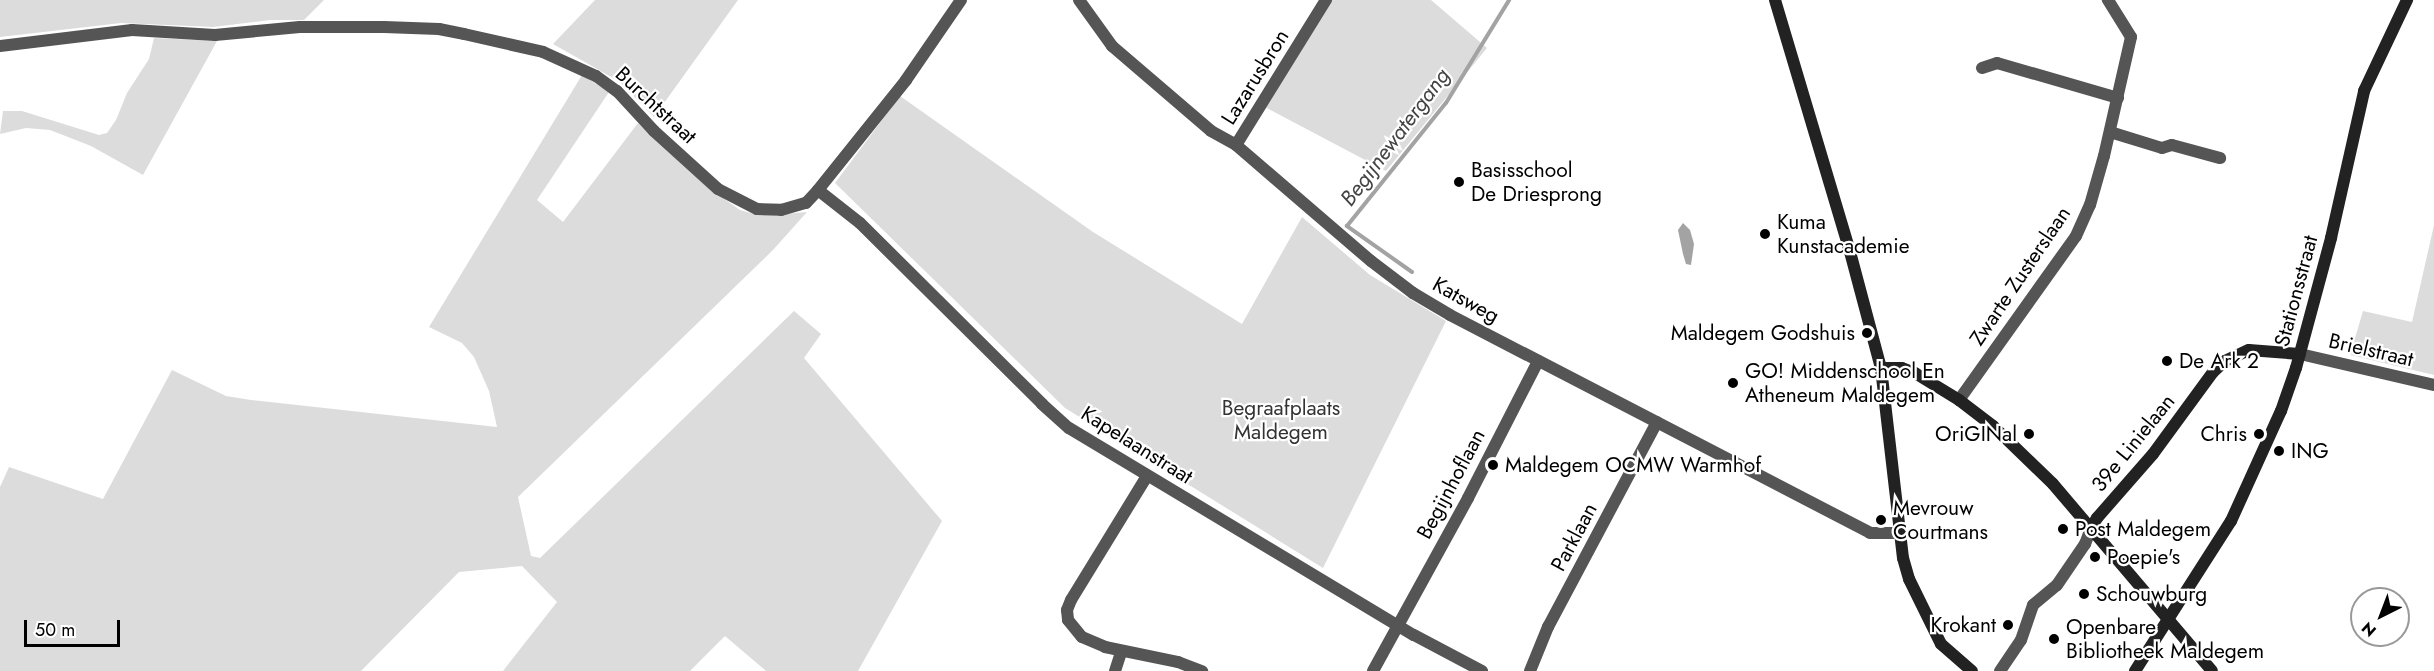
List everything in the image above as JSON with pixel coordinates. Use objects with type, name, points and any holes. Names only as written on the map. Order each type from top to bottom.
[{"type":"street","name":"Burchtstraat","points":[[0,46],[132,30],[215,35],[300,27],[440,29],[543,52],[596,76],[617,91],[654,131],[718,189],[757,209],[781,210],[806,202],[818,190],[906,80],[961,0]]},
{"type":"street","name":"Katsweg","points":[[1079,0],[1112,46],[1211,131],[1236,145],[1371,261],[1413,293],[1538,361],[1870,533],[1900,533]]},
{"type":"street","name":"Lazarusbron","points":[[1236,145],[1326,0]]},
{"type":"street","points":[[1774,0],[1849,248],[1881,368],[1900,533],[1909,579],[1941,644],[1972,671]]},
{"type":"street","name":"Zwarte Zusterslaan","points":[[1959,400],[2076,236],[2090,205],[2110,132],[2131,37],[2108,0]]},
{"type":"street","name":"Stationsstraat","points":[[2135,671],[2236,512],[2281,411],[2300,354],[2331,238],[2364,91],[2407,0]]},
{"type":"street","points":[[1982,68],[1997,63],[2118,98]]},
{"type":"street","points":[[2110,132],[2162,148],[2172,145],[2220,158]]},
{"type":"street","name":"Kapelaanstraat","points":[[818,190],[860,223],[1069,428],[1398,625],[1482,671]]},
{"type":"street","name":"39e Linielaan","points":[[2091,528],[2097,518],[2153,454],[2213,372],[2225,362],[2248,350],[2300,354]]},
{"type":"street","name":"Brielstraat","points":[[2300,354],[2434,385]]},
{"type":"street","name":"Begijnhoflaan","points":[[1373,671],[1468,498],[1538,361]]},
{"type":"street","points":[[1881,368],[1902,368],[1959,400],[2021,452],[2091,528],[2212,671]]},
{"type":"street","name":"Parklaan","points":[[1530,671],[1548,627],[1657,422]]},
{"type":"street","points":[[1147,476],[1067,610],[1073,629],[1082,637],[1121,653],[1178,662],[1202,671]]},
{"type":"street","points":[[2000,671],[2021,640],[2033,605],[2057,585],[2085,544],[2091,528]]},
{"type":"street","points":[[1115,671],[1121,653]]},
{"type":"green space","points":[[0,0],[324,0],[304,20],[270,20],[213,27],[121,23],[0,37]]},
{"type":"green space","points":[[595,0],[738,0],[654,117],[620,82],[553,44]]},
{"type":"green space","points":[[1330,0],[1431,0],[1487,48],[1386,171],[1263,106]]},
{"type":"green space","points":[[154,38],[217,41],[143,175],[91,146],[50,130],[26,128],[0,134],[3,111],[22,111],[99,135],[107,133],[116,120],[127,93],[149,59]]},
{"type":"green space","points":[[582,75],[609,92],[537,200],[563,222],[638,123],[710,189],[740,210],[772,215],[807,212],[773,250],[518,497],[531,556],[540,558],[794,311],[821,334],[804,358],[942,521],[858,671],[766,671],[725,636],[690,671],[503,671],[557,602],[522,566],[459,572],[361,671],[0,671],[0,487],[9,467],[103,499],[172,370],[226,396],[497,427],[489,391],[474,357],[462,343],[429,327]]},
{"type":"green space","name":"Begraafplaats Maldegem","points":[[900,96],[1093,232],[1242,324],[1302,217],[1370,275],[1446,321],[1323,568],[1065,408],[835,183]]},
{"type":"green space","points":[[2434,225],[2434,375],[2350,355],[2363,311],[2412,322]]},
{"type":"shaded area","points":[[1683,223],[1690,230],[1694,244],[1691,265],[1686,264],[1678,230]]},
{"type":"waterway","name":"Begijnewatergang","points":[[1412,272],[1347,226],[1446,103],[1509,0]]},
{"type":"place","name":"Basisschool De Driesprong","points":[[1459,182]]},
{"type":"place","name":"Kuma Kunstacademie","points":[[1765,234]]},
{"type":"place","name":"Maldegem Godshuis","points":[[1867,333]]},
{"type":"place","name":"De Ark 2","points":[[2167,361]]},
{"type":"place","name":"GO! Middenschool En Atheneum Maldegem","points":[[1733,383]]},
{"type":"place","name":"OriGINal","points":[[2029,434]]},
{"type":"place","name":"Chris","points":[[2259,434]]},
{"type":"place","name":"ING","points":[[2279,451]]},
{"type":"place","name":"Maldegem OCMW Warmhof","points":[[1493,465]]},
{"type":"place","name":"Mevrouw Courtmans","points":[[1881,520]]},
{"type":"place","name":"Post Maldegem","points":[[2063,529]]},
{"type":"place","name":"Poepie's","points":[[2095,557]]},
{"type":"place","name":"Schouwburg","points":[[2084,594]]},
{"type":"place","name":"Krokant","points":[[2008,625]]},
{"type":"place","name":"Openbare Bibliotheek Maldegem","points":[[2054,639]]}]
